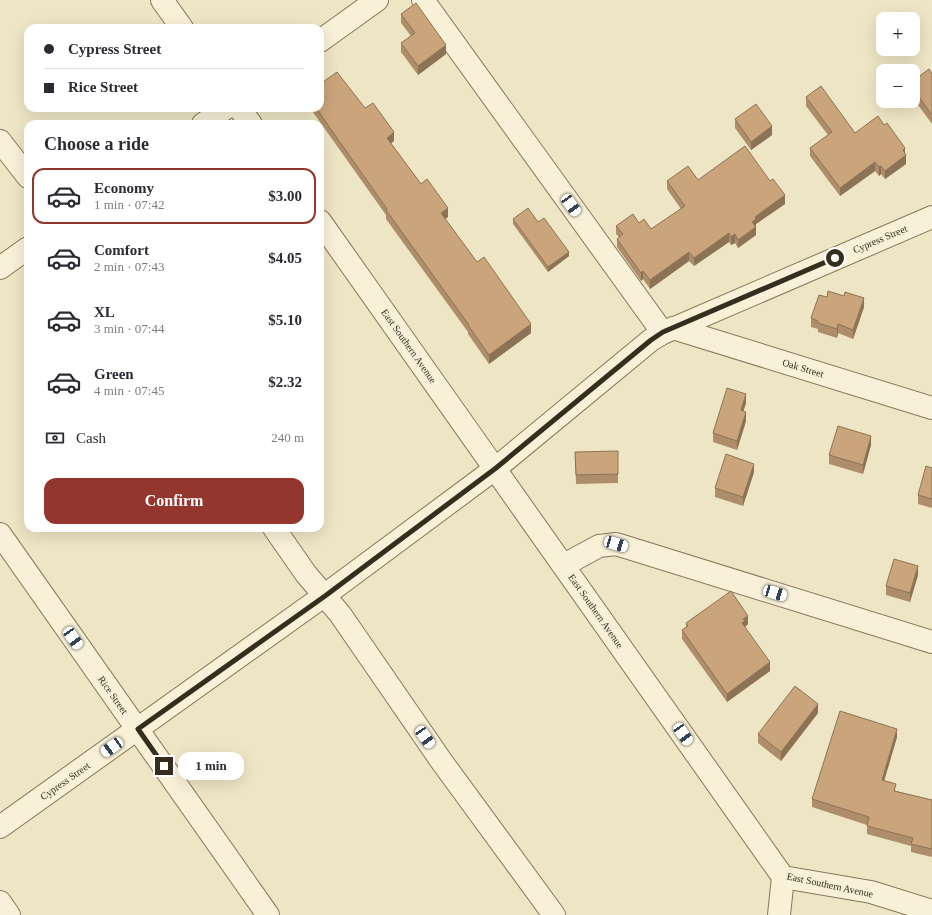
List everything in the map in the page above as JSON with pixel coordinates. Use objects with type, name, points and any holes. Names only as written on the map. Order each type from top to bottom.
[{"type":"street","points":[[162,0],[179,24]]},
{"type":"street","points":[[324,38],[377,0]]},
{"type":"street","points":[[423,0],[668,330]]},
{"type":"street","points":[[209,120],[220,112]]},
{"type":"street","points":[[0,141],[24,172]]},
{"type":"street","name":"Cypress Street","points":[[0,827],[325,596],[496,468],[651,340],[668,330],[932,217]]},
{"type":"street","name":"East Southern Avenue","points":[[324,227],[496,468],[783,877],[871,892],[932,911]]},
{"type":"street","points":[[0,268],[24,251]]},
{"type":"street","name":"Oak Street","points":[[668,330],[932,408]]},
{"type":"street","points":[[277,532],[306,574],[340,614],[442,762],[554,915]]},
{"type":"street","name":"Rice Street","points":[[0,534],[268,915]]},
{"type":"street","points":[[564,565],[599,546],[616,544],[932,642]]},
{"type":"street","points":[[779,915],[783,877]]},
{"type":"street","points":[[0,902],[9,915]]},
{"type":"building","points":[[416,3],[446,45],[418,66],[401,43],[415,33],[401,14]]},
{"type":"building","points":[[929,69],[932,74],[932,115],[920,99],[920,76]]},
{"type":"building","points":[[337,72],[365,108],[373,103],[394,132],[387,138],[421,184],[427,179],[448,208],[441,213],[477,262],[484,257],[531,324],[489,355],[319,112],[324,112],[324,81]]},
{"type":"building","points":[[821,86],[855,133],[878,116],[884,125],[887,123],[905,148],[903,150],[906,155],[885,171],[875,162],[840,188],[810,148],[832,132],[806,97]]},
{"type":"building","points":[[756,104],[772,126],[751,142],[735,119]]},
{"type":"building","points":[[745,146],[770,181],[773,179],[785,195],[755,217],[756,219],[752,222],[756,227],[738,240],[735,234],[731,237],[729,233],[694,258],[689,252],[650,280],[643,271],[641,273],[617,239],[623,234],[616,226],[633,214],[639,223],[644,219],[651,229],[685,206],[667,181],[688,166],[698,180]]},
{"type":"building","points":[[528,208],[538,222],[544,218],[569,252],[548,267],[513,219]]},
{"type":"building","points":[[828,291],[844,296],[845,292],[864,298],[853,330],[838,324],[837,329],[818,323],[818,321],[811,318],[819,295],[827,297]]},
{"type":"building","points":[[727,388],[746,394],[741,410],[746,412],[737,441],[713,433]]},
{"type":"building","points":[[838,426],[871,436],[863,465],[829,455]]},
{"type":"building","points":[[618,451],[618,474],[576,475],[575,452]]},
{"type":"building","points":[[726,454],[754,464],[743,497],[715,488]]},
{"type":"building","points":[[926,466],[932,468],[932,499],[918,495]]},
{"type":"building","points":[[894,559],[918,566],[910,593],[886,586]]},
{"type":"building","points":[[731,591],[748,616],[743,619],[745,621],[742,623],[770,662],[727,694],[682,630],[688,626],[686,623]]},
{"type":"building","points":[[795,686],[818,704],[781,752],[758,734]]},
{"type":"building","points":[[840,711],[897,729],[882,780],[896,784],[894,791],[932,800],[932,849],[911,844],[913,838],[867,826],[869,817],[812,799]]},
{"type":"route","points":[[164,766],[138,729],[325,596],[339,584],[496,468],[651,340],[663,332],[835,258]]}]
